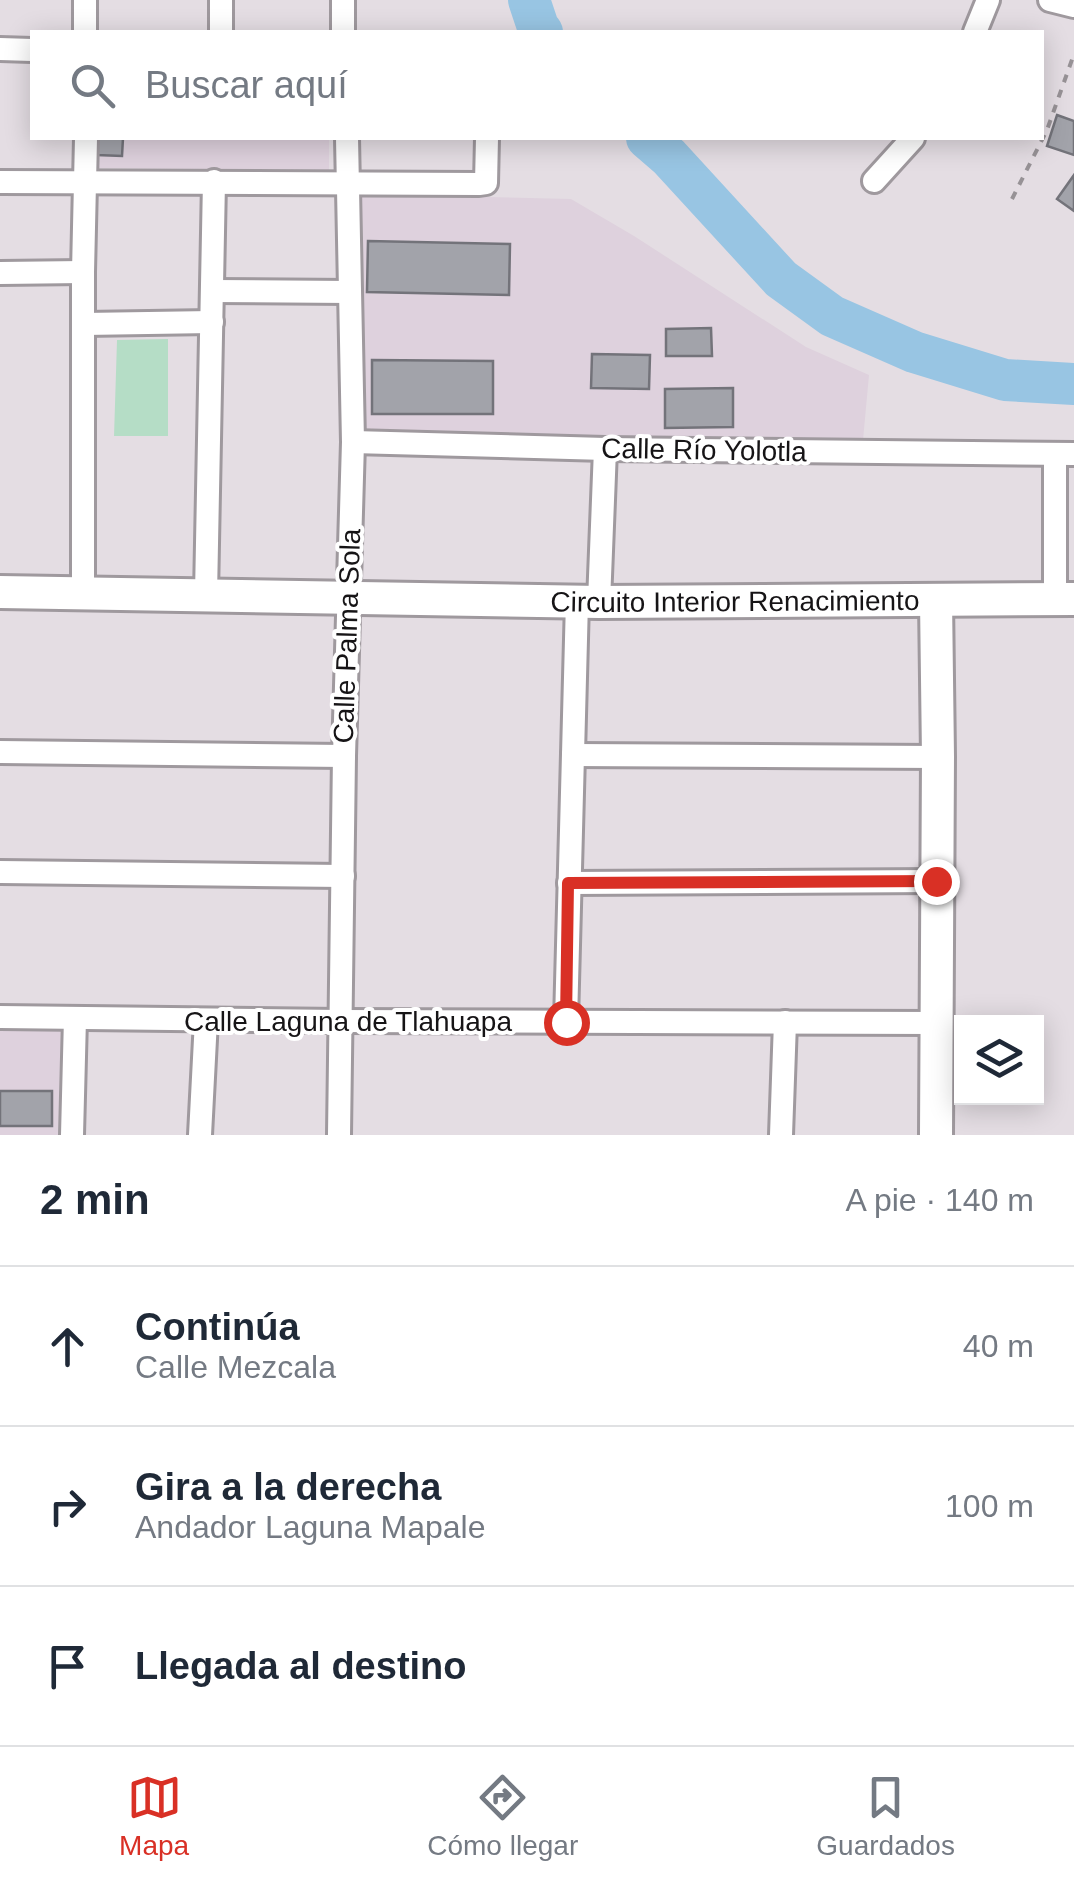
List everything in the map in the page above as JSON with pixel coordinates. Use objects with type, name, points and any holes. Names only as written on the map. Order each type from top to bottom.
[{"type":"main road","name":"Circuito Interior Renacimiento","points":[[0,592],[588,602],[936,600],[936,1135]]},
{"type":"main road","points":[[936,600],[1065,599]]},
{"type":"street","points":[[85,0],[85,30]]},
{"type":"street","points":[[221,0],[221,30]]},
{"type":"street","points":[[343,0],[343,30]]},
{"type":"street","points":[[977,30],[988,0]]},
{"type":"street","points":[[1050,0],[1074,6]]},
{"type":"street","points":[[0,49],[30,50]]},
{"type":"street","points":[[83,593],[86,140]]},
{"type":"street","name":"Calle Palma Sola","points":[[340,1135],[344,756],[353,442],[347,140]]},
{"type":"street","points":[[0,182],[486,183],[487,140]]},
{"type":"street","points":[[874,181],[911,140]]},
{"type":"street","points":[[206,595],[214,181]]},
{"type":"street","points":[[0,273],[83,272]]},
{"type":"street","points":[[212,291],[350,292]]},
{"type":"street","points":[[84,324],[212,322]]},
{"type":"street","name":"Calle Río Yolotla","points":[[353,442],[1065,454]]},
{"type":"street","points":[[566,1022],[573,755],[604,449]]},
{"type":"street","points":[[1065,454],[1065,599]]},
{"type":"street","points":[[0,752],[344,756]]},
{"type":"street","points":[[573,755],[938,758]]},
{"type":"street","points":[[0,872],[343,876]]},
{"type":"street","points":[[568,883],[936,881]]},
{"type":"street","name":"Calle Laguna de Tlahuapa","points":[[0,1017],[936,1023]]},
{"type":"street","points":[[72,1135],[74,1018]]},
{"type":"street","points":[[200,1135],[206,1020]]},
{"type":"street","points":[[781,1135],[784,1022]]},
{"type":"path","points":[[1044,136],[1074,54]]},
{"type":"path","points":[[1012,199],[1042,140]]},
{"type":"shaded area","points":[[93,140],[329,140],[329,170],[93,168]]},
{"type":"shaded area","points":[[356,194],[571,199],[806,347],[869,375],[863,440],[358,433]]},
{"type":"shaded area","points":[[0,1026],[62,1027],[61,1135],[0,1135]]},
{"type":"green space","points":[[168,339],[168,436],[114,436],[117,340]]},
{"type":"building","points":[[1057,115],[1074,121],[1074,155],[1047,146]]},
{"type":"building","points":[[97,140],[123,140],[122,156],[97,155]]},
{"type":"building","points":[[1074,175],[1074,211],[1057,199]]},
{"type":"building","points":[[368,241],[510,244],[509,295],[367,292]]},
{"type":"building","points":[[711,328],[712,356],[666,356],[666,329]]},
{"type":"building","points":[[592,354],[650,355],[649,389],[591,388]]},
{"type":"building","points":[[372,360],[493,361],[493,414],[372,414]]},
{"type":"building","points":[[733,388],[733,427],[665,428],[665,389]]},
{"type":"building","points":[[0,1091],[52,1091],[52,1126],[0,1126]]},
{"type":"waterway","points":[[529,0],[540,30]]},
{"type":"waterway","points":[[649,140],[781,279],[832,316],[914,352],[1005,380],[1074,384]]},
{"type":"route","points":[[566,1022],[568,883],[936,881]]}]
